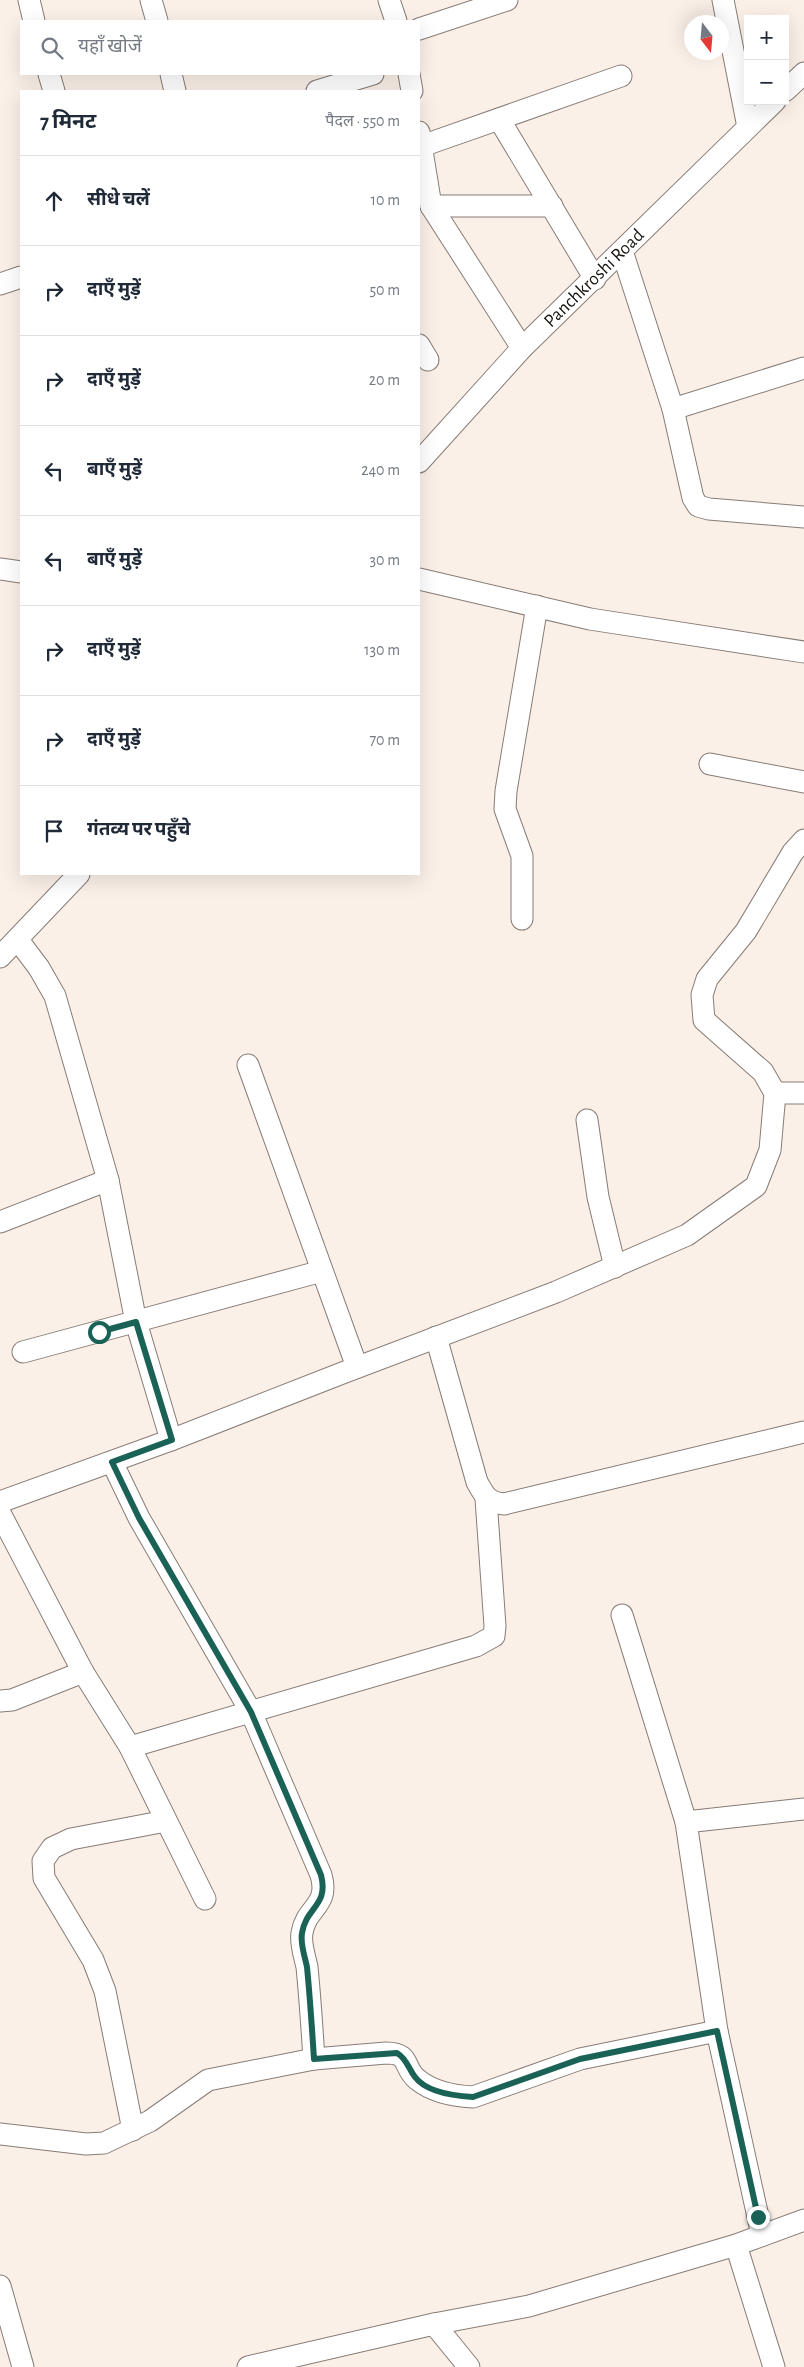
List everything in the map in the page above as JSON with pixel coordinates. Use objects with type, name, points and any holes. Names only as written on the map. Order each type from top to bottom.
[{"type":"street","points":[[29,0],[34,20]]},
{"type":"street","points":[[151,0],[156,20]]},
{"type":"street","points":[[389,0],[396,20]]},
{"type":"street","points":[[420,29],[507,0]]},
{"type":"street","points":[[723,0],[748,127]]},
{"type":"street","points":[[789,87],[804,74]]},
{"type":"street","points":[[49,75],[54,90]]},
{"type":"street","points":[[171,75],[175,90]]},
{"type":"street","points":[[320,90],[370,75]]},
{"type":"street","points":[[409,75],[412,90]]},
{"type":"street","points":[[522,348],[431,206],[420,142],[499,119],[621,76]]},
{"type":"street","name":"Panchkroshi Road","points":[[420,461],[522,348],[595,279],[771,105]]},
{"type":"street","points":[[499,119],[595,279]]},
{"type":"street","points":[[431,206],[552,206]]},
{"type":"street","points":[[622,251],[673,409],[692,498],[698,506],[710,509],[804,517]]},
{"type":"street","points":[[0,284],[20,278]]},
{"type":"street","points":[[673,409],[804,368]]},
{"type":"street","points":[[0,569],[20,572]]},
{"type":"street","points":[[420,579],[599,620],[804,652]]},
{"type":"street","points":[[522,919],[522,856],[505,809],[506,791],[537,606]]},
{"type":"street","points":[[710,764],[804,782]]},
{"type":"street","points":[[0,1502],[172,1440],[357,1367],[556,1292],[687,1235],[756,1186],[770,1150],[775,1093],[763,1072],[704,1020],[702,995],[706,979],[746,931],[793,852],[804,840]]},
{"type":"street","points":[[0,957],[78,875]]},
{"type":"street","points":[[18,940],[40,968],[55,996],[108,1180],[136,1322],[172,1440]]},
{"type":"street","points":[[248,1065],[357,1367]]},
{"type":"street","points":[[775,1093],[804,1093]]},
{"type":"street","points":[[587,1120],[598,1197],[614,1267]]},
{"type":"street","points":[[0,1222],[108,1180]]},
{"type":"street","points":[[23,1352],[322,1271]]},
{"type":"street","points":[[130,1747],[476,1646],[494,1636],[495,1626],[486,1499],[477,1482],[436,1337]]},
{"type":"street","points":[[486,1499],[494,1504],[504,1504],[804,1432]]},
{"type":"street","points":[[112,1462],[139,1518],[251,1712],[321,1875],[324,1886],[323,1896],[305,1921],[301,1936],[307,1966],[314,2059]]},
{"type":"street","points":[[0,1513],[83,1672],[130,1747],[205,1899]]},
{"type":"street","points":[[622,1615],[686,1822],[717,2031],[762,2235]]},
{"type":"street","points":[[0,1701],[12,1700],[83,1672]]},
{"type":"street","points":[[686,1822],[804,1808]]},
{"type":"street","points":[[133,2130],[105,1991],[92,1960],[44,1878],[43,1861],[52,1848],[71,1839],[166,1820]]},
{"type":"street","points":[[0,2134],[86,2144],[104,2143],[133,2130],[174,2106],[189,2092],[208,2080],[314,2059],[397,2053],[404,2057],[416,2079],[429,2088],[457,2096],[473,2097],[580,2059],[717,2031]]},
{"type":"street","points":[[248,2367],[434,2324],[529,2306],[736,2245],[804,2220]]},
{"type":"street","points":[[736,2245],[774,2367]]},
{"type":"street","points":[[0,2286],[23,2367]]},
{"type":"street","points":[[434,2324],[469,2367]]},
{"type":"route","points":[[99,1332],[136,1322],[172,1440],[112,1462],[139,1518],[251,1712],[321,1875],[324,1886],[323,1896],[305,1921],[301,1936],[307,1966],[314,2059],[397,2053],[404,2057],[416,2079],[429,2088],[457,2096],[473,2097],[580,2059],[717,2031],[758,2217]]}]
